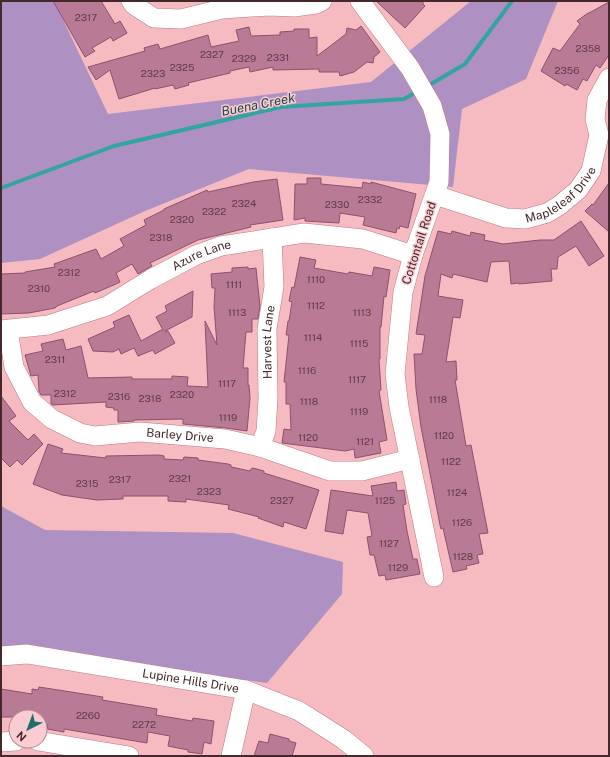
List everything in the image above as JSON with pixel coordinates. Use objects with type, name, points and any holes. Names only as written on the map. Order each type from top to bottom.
[{"type":"street","points":[[131,1],[134,5],[154,18],[181,20],[222,9],[270,4],[294,8],[316,4],[322,1]]},
{"type":"street","name":"Cottontail Road","points":[[360,1],[410,68],[432,106],[440,134],[439,182],[413,255],[403,292],[395,374],[399,407],[434,577]]},
{"type":"street","name":"Mapleleaf Drive","points":[[435,195],[506,218],[525,220],[547,213],[560,205],[578,190],[591,171],[602,121],[597,100],[609,78]]},
{"type":"street","name":"Azure Lane","points":[[4,330],[48,324],[107,306],[151,279],[196,255],[222,246],[304,233],[363,239],[413,255]]},
{"type":"street","name":"Harvest Lane","points":[[260,447],[266,431],[268,399],[268,329],[274,287],[272,238]]},
{"type":"street","name":"Barley Drive","points":[[4,330],[14,367],[32,402],[52,419],[80,433],[95,436],[140,432],[224,439],[260,447],[330,471],[362,471],[410,459]]},
{"type":"street","name":"Lupine Hills Drive","points":[[1,656],[27,654],[246,690],[298,711],[343,739],[364,756]]},
{"type":"street","points":[[231,756],[246,690]]},
{"type":"street","points":[[48,743],[108,754],[129,756]]},
{"type":"shaded area","points":[[1,1],[54,1],[108,114],[371,82],[471,1],[558,1],[526,79],[462,109],[453,187],[249,169],[145,211],[40,259],[1,263]]},
{"type":"shaded area","points":[[1,506],[45,530],[233,533],[343,562],[342,594],[267,683],[1,646]]},
{"type":"building","points":[[53,1],[101,1],[115,24],[120,21],[127,33],[113,41],[111,37],[92,48],[95,51],[85,57]]},
{"type":"building","points":[[376,1],[423,1],[425,6],[405,28]]},
{"type":"building","points":[[609,2],[609,55],[600,68],[596,65],[587,81],[583,79],[577,90],[566,84],[565,86],[541,71],[553,48],[560,51],[580,24],[577,21],[588,13]]},
{"type":"building","points":[[361,26],[380,52],[374,57],[373,63],[367,62],[354,72],[340,76],[339,72],[319,72],[319,69],[273,70],[273,67],[250,72],[249,67],[188,83],[189,85],[175,89],[173,85],[155,88],[119,99],[110,70],[96,80],[88,67],[145,51],[144,48],[158,44],[160,49],[208,35],[211,47],[239,41],[236,30],[249,27],[251,36],[280,35],[280,32],[294,31],[294,29],[309,29],[309,38],[317,37],[317,56],[346,34],[347,28],[356,30]]},
{"type":"building","points":[[307,178],[321,178],[321,184],[362,188],[363,182],[371,184],[371,182],[416,194],[408,228],[400,226],[399,229],[397,228],[396,233],[363,225],[365,217],[340,213],[339,223],[305,221],[305,218],[294,220],[295,184],[307,184]]},
{"type":"building","points":[[277,179],[283,220],[250,225],[251,227],[198,240],[150,263],[152,266],[138,274],[132,264],[116,273],[120,282],[95,293],[94,291],[55,308],[29,313],[1,314],[1,274],[25,273],[55,267],[54,264],[96,249],[101,259],[124,246],[120,239],[146,225],[144,220],[164,209],[207,190],[208,192],[253,182]]},
{"type":"building","points":[[609,183],[609,232],[585,211],[592,204],[593,205]]},
{"type":"building","points":[[581,221],[604,256],[589,266],[576,246],[558,257],[557,269],[551,269],[552,281],[511,284],[509,261],[491,262],[487,282],[453,274],[452,278],[441,274],[438,296],[463,300],[460,318],[453,317],[446,362],[456,361],[457,380],[455,380],[466,446],[471,445],[488,533],[479,534],[483,554],[477,555],[479,563],[466,566],[467,569],[453,572],[443,528],[441,529],[440,525],[421,427],[416,389],[414,354],[422,354],[425,335],[416,334],[425,276],[438,231],[451,234],[452,231],[470,236],[471,232],[485,235],[484,240],[503,244],[554,240]]},
{"type":"building","points":[[300,257],[316,260],[314,268],[348,274],[349,272],[372,276],[374,267],[390,270],[386,297],[384,296],[380,327],[379,359],[381,390],[379,391],[387,440],[379,442],[381,453],[355,458],[354,449],[345,451],[282,443],[284,429],[291,430],[290,404],[286,404],[286,382],[284,382],[289,335],[286,335],[292,302],[289,301],[292,287],[294,288]]},
{"type":"building","points":[[248,267],[248,269],[256,268],[260,306],[258,319],[252,319],[252,332],[246,332],[243,368],[248,368],[250,398],[247,431],[183,424],[183,419],[134,420],[118,422],[118,410],[106,407],[106,402],[53,405],[51,404],[51,395],[41,395],[39,391],[38,375],[31,376],[25,355],[43,351],[41,344],[63,339],[66,350],[81,346],[88,378],[132,377],[132,379],[172,379],[172,376],[188,377],[187,386],[208,387],[205,321],[217,345],[214,307],[215,288],[212,288],[211,274],[232,272],[232,268]]},
{"type":"building","points":[[193,291],[192,317],[165,331],[168,331],[175,343],[155,354],[153,350],[138,356],[134,348],[121,354],[119,349],[113,352],[93,351],[88,339],[115,327],[113,322],[129,315],[141,341],[163,330],[156,317],[167,311],[165,306]]},
{"type":"building","points":[[1,396],[16,416],[9,421],[28,440],[34,434],[43,444],[22,465],[17,460],[10,467],[1,458]]},
{"type":"building","points":[[48,444],[63,449],[61,453],[106,458],[106,456],[159,455],[164,456],[164,459],[183,460],[184,457],[198,458],[198,460],[228,464],[231,465],[231,467],[250,471],[253,468],[264,471],[264,473],[319,490],[306,529],[284,522],[283,527],[258,518],[259,517],[228,509],[229,505],[186,499],[186,502],[168,501],[168,496],[123,496],[123,499],[97,500],[62,495],[33,484]]},
{"type":"building","points":[[396,482],[397,491],[404,490],[406,504],[403,505],[407,531],[413,559],[417,559],[420,574],[386,580],[385,575],[379,576],[374,555],[370,555],[367,537],[372,536],[368,513],[347,510],[343,534],[325,531],[331,490],[373,496],[371,486]]},
{"type":"building","points":[[39,687],[103,697],[102,700],[157,709],[156,715],[192,721],[193,718],[214,721],[211,744],[204,742],[202,754],[188,752],[188,750],[168,746],[170,736],[148,732],[147,743],[64,729],[64,732],[48,729],[48,709],[8,709],[8,717],[1,717],[1,689],[32,694],[32,689],[38,690]]},
{"type":"building","points":[[270,734],[289,739],[289,741],[296,743],[292,756],[254,756],[259,741],[268,743]]},
{"type":"waterway","name":"Buena Creek","points":[[426,87],[465,64],[512,1]]},
{"type":"waterway","name":"Buena Creek","points":[[1,188],[114,146],[281,107],[404,99],[418,91]]}]
